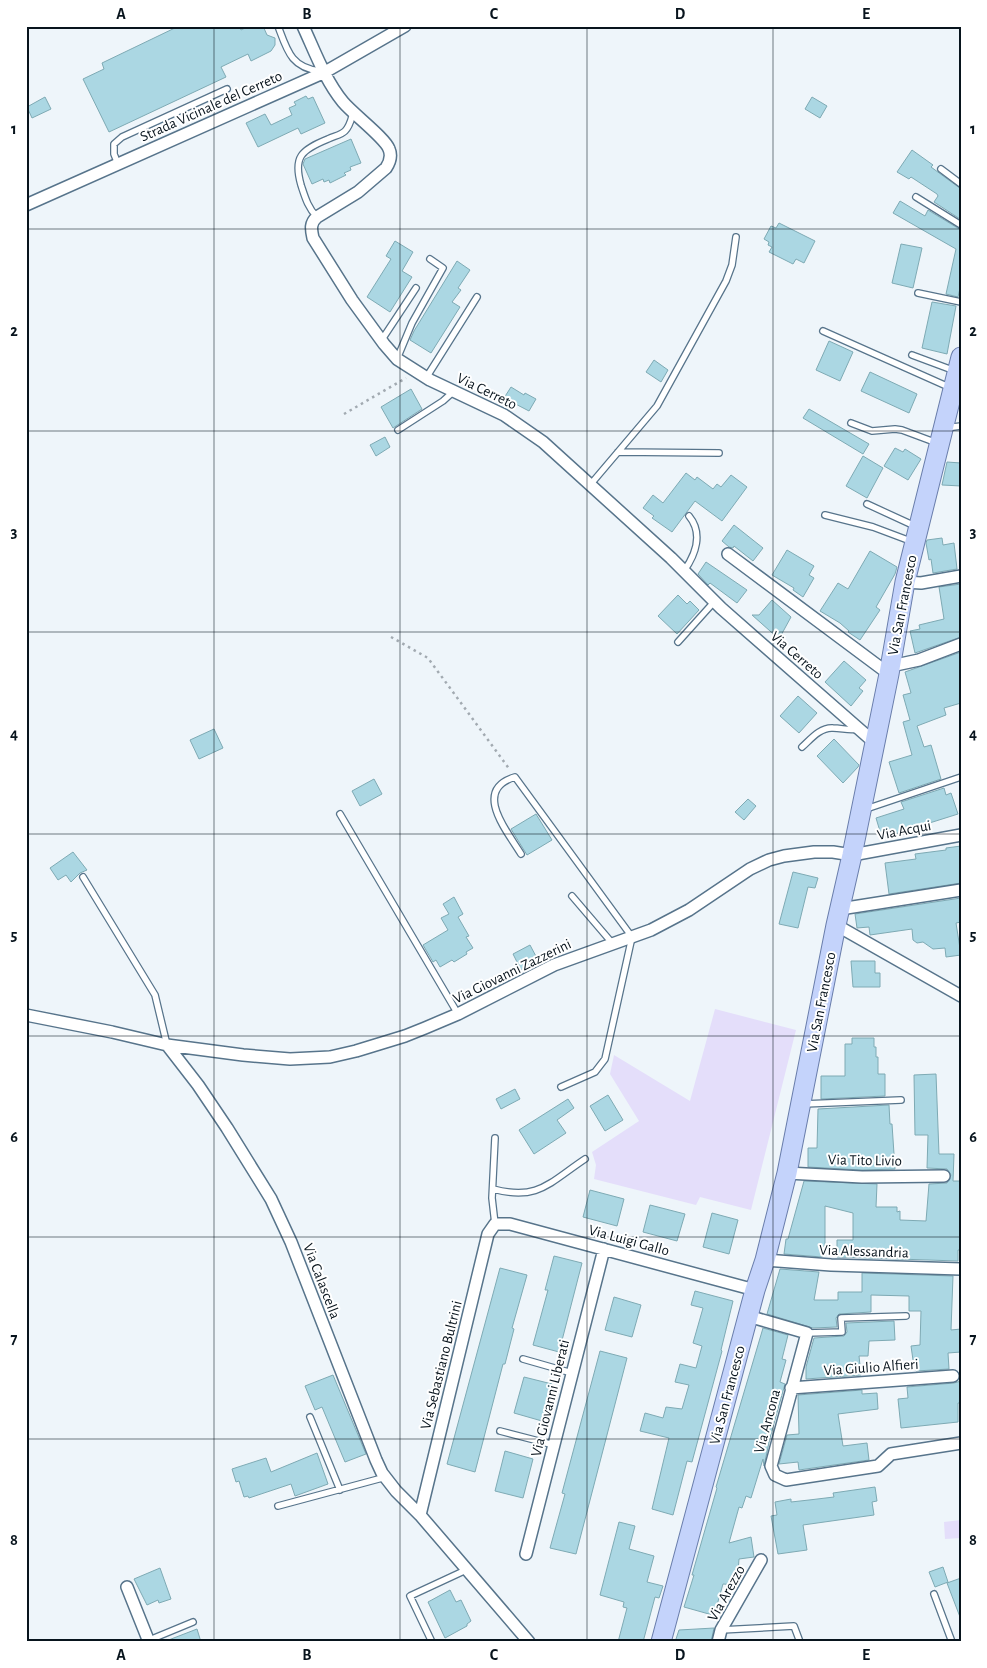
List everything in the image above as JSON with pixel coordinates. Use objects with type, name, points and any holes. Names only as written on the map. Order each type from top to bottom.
[{"type":"main road","name":"Via San Francesco","points":[[661,1642],[787,1173],[890,670],[905,582],[948,433],[957,372]]},
{"type":"street","points":[[303,26],[324,72],[342,100],[387,145],[391,154],[389,164],[358,192],[317,217]]},
{"type":"street","name":"Strada Vicinale del Cerreto","points":[[26,205],[324,72],[405,26]]},
{"type":"street","name":"Via Cerreto","points":[[317,217],[312,224],[313,238],[352,300],[397,359],[421,375],[496,410],[526,429],[684,571],[714,602],[875,743]]},
{"type":"street","points":[[728,554],[890,670],[961,644]]},
{"type":"street","points":[[905,582],[920,582],[961,576]]},
{"type":"street","name":"Via Acqui","points":[[852,855],[961,835]]},
{"type":"street","name":"Via Giovanni Zazzerini","points":[[167,1045],[257,1057],[290,1059],[320,1058],[375,1046],[458,1014],[554,965],[632,937],[670,920],[750,869],[769,860],[814,852],[852,855]]},
{"type":"street","points":[[838,917],[961,890]]},
{"type":"street","points":[[838,917],[961,996]]},
{"type":"street","points":[[26,1015],[118,1033],[167,1045]]},
{"type":"street","name":"Via Calascella","points":[[167,1045],[207,1098],[278,1212],[294,1248],[376,1460],[386,1478],[529,1642]]},
{"type":"street","name":"Via Tito Livio","points":[[787,1173],[862,1177],[944,1176]]},
{"type":"street","name":"Via Luigi Gallo","points":[[495,1224],[510,1224],[755,1290]]},
{"type":"street","name":"Via Sebastiano Bultrini","points":[[420,1515],[488,1234],[495,1224]]},
{"type":"street","name":"Via Giovanni Liberati","points":[[526,1554],[604,1249]]},
{"type":"street","name":"Via Alessandria","points":[[765,1260],[831,1265],[961,1269]]},
{"type":"street","points":[[748,1316],[807,1333]]},
{"type":"street","name":"Via Ancona","points":[[807,1333],[771,1466],[775,1475],[786,1480],[878,1466],[891,1454],[961,1443]]},
{"type":"street","name":"Via Giulio Alfieri","points":[[791,1388],[953,1376]]},
{"type":"street","name":"Via Arezzo","points":[[718,1642],[721,1630],[761,1560]]},
{"type":"street","points":[[127,1587],[148,1641]]},
{"type":"lane","points":[[278,26],[294,61],[310,70],[324,72]]},
{"type":"lane","points":[[118,164],[114,154],[114,144],[122,137],[227,89]]},
{"type":"lane","points":[[317,217],[306,202],[297,171],[298,160],[302,154],[317,144],[344,132],[350,124],[353,112]]},
{"type":"lane","points":[[941,169],[961,184]]},
{"type":"lane","points":[[916,197],[961,225]]},
{"type":"lane","points":[[590,485],[657,406],[718,297],[732,265],[736,237]]},
{"type":"lane","points":[[397,359],[412,323],[442,268],[430,260]]},
{"type":"lane","points":[[382,340],[416,288]]},
{"type":"lane","points":[[918,293],[961,302]]},
{"type":"lane","points":[[421,375],[477,297]]},
{"type":"lane","points":[[823,331],[957,372]]},
{"type":"lane","points":[[912,354],[957,372]]},
{"type":"lane","points":[[398,430],[443,401],[454,391]]},
{"type":"lane","points":[[851,423],[872,431],[895,429],[948,433]]},
{"type":"lane","points":[[618,452],[719,453]]},
{"type":"lane","points":[[867,504],[917,536]]},
{"type":"lane","points":[[825,515],[917,536]]},
{"type":"lane","points":[[684,571],[694,554],[697,543],[696,526],[689,516]]},
{"type":"lane","points":[[678,642],[714,602]]},
{"type":"lane","points":[[802,747],[819,732],[828,728],[848,730],[859,728]]},
{"type":"lane","points":[[521,854],[499,820],[494,801],[495,790],[498,786],[503,781],[515,777],[632,937],[605,1060],[596,1072],[561,1086]]},
{"type":"lane","points":[[862,810],[961,777]]},
{"type":"lane","points":[[340,814],[458,1014]]},
{"type":"lane","points":[[83,877],[155,995],[167,1045]]},
{"type":"lane","points":[[572,896],[613,944]]},
{"type":"lane","points":[[801,1104],[901,1100]]},
{"type":"lane","points":[[495,1138],[492,1207],[495,1224]]},
{"type":"lane","points":[[493,1189],[515,1194],[535,1191],[585,1159]]},
{"type":"lane","points":[[807,1333],[842,1332],[841,1318],[906,1316]]},
{"type":"lane","points":[[523,1359],[572,1373]]},
{"type":"lane","points":[[310,1417],[340,1490]]},
{"type":"lane","points":[[500,1431],[554,1445]]},
{"type":"lane","points":[[278,1506],[386,1478]]},
{"type":"lane","points":[[431,1640],[410,1596],[466,1570]]},
{"type":"lane","points":[[934,1594],[952,1642]]},
{"type":"lane","points":[[148,1641],[193,1622]]},
{"type":"lane","points":[[721,1630],[794,1626],[800,1642]]},
{"type":"path","points":[[344,414],[421,375]]},
{"type":"path","points":[[391,637],[428,658],[515,777]]},
{"type":"shaded area","points":[[715,1009],[796,1030],[751,1210],[700,1197],[696,1205],[594,1179],[596,1165],[592,1152],[639,1121],[610,1074],[614,1055],[690,1101]]},
{"type":"shaded area","points":[[961,1520],[961,1538],[945,1539],[944,1522]]},
{"type":"building","points":[[179,26],[239,26],[241,30],[249,26],[263,26],[267,35],[275,38],[275,45],[271,51],[251,61],[248,54],[221,67],[226,77],[109,132],[83,79],[104,69],[102,63]]},
{"type":"building","points":[[306,96],[308,99],[313,97],[325,123],[301,134],[298,128],[258,147],[246,123],[265,114],[271,125],[292,115],[289,108],[296,105],[294,102]]},
{"type":"building","points":[[45,97],[51,109],[32,118],[27,107]]},
{"type":"building","points":[[812,97],[827,106],[820,118],[805,109]]},
{"type":"building","points":[[351,139],[361,163],[350,167],[351,170],[344,173],[346,175],[330,183],[329,180],[324,182],[323,179],[312,184],[303,164],[305,159]]},
{"type":"building","points":[[912,150],[961,189],[960,219],[934,202],[938,196],[937,194],[911,177],[909,179],[897,172]]},
{"type":"building","points":[[900,201],[925,216],[928,210],[961,230],[961,284],[958,297],[946,294],[956,249],[893,213]]},
{"type":"building","points":[[779,223],[815,241],[804,263],[796,259],[793,264],[769,252],[772,247],[764,239],[771,226],[776,228]]},
{"type":"building","points":[[395,241],[413,252],[402,271],[412,277],[390,312],[367,297],[391,259],[386,256]]},
{"type":"building","points":[[901,244],[922,248],[913,288],[892,283]]},
{"type":"building","points":[[457,261],[470,270],[458,288],[461,290],[452,302],[460,307],[431,353],[410,340]]},
{"type":"building","points":[[932,302],[956,306],[947,354],[922,348]]},
{"type":"building","points":[[829,341],[853,352],[840,381],[816,370]]},
{"type":"building","points":[[654,360],[668,370],[661,382],[646,372]]},
{"type":"building","points":[[870,372],[917,394],[909,413],[861,391]]},
{"type":"building","points":[[511,387],[524,395],[525,393],[536,399],[529,411],[504,398]]},
{"type":"building","points":[[411,389],[422,409],[393,428],[381,407]]},
{"type":"building","points":[[809,409],[869,444],[863,454],[803,418]]},
{"type":"building","points":[[385,437],[390,447],[376,456],[370,445]]},
{"type":"building","points":[[895,448],[903,452],[905,449],[921,459],[908,480],[884,466]]},
{"type":"building","points":[[863,456],[883,468],[867,498],[846,486]]},
{"type":"building","points":[[947,462],[961,463],[961,486],[942,485]]},
{"type":"building","points":[[686,473],[695,480],[697,477],[713,489],[717,484],[721,487],[731,475],[747,487],[722,521],[695,501],[672,532],[652,518],[654,516],[643,508],[653,495],[663,503]]},
{"type":"building","points":[[734,525],[763,548],[753,561],[734,546],[733,548],[729,547],[722,541]]},
{"type":"building","points":[[942,538],[943,545],[954,543],[957,569],[933,573],[926,543],[927,540]]},
{"type":"building","points":[[787,550],[814,566],[809,575],[814,578],[803,597],[793,590],[794,588],[772,575]]},
{"type":"building","points":[[870,551],[897,567],[876,607],[880,610],[860,640],[848,632],[840,623],[820,611],[838,583],[848,589]]},
{"type":"building","points":[[706,562],[747,590],[737,603],[710,583],[708,585],[698,574]]},
{"type":"building","points":[[961,584],[961,637],[915,653],[910,631],[920,629],[919,625],[944,619],[939,587]]},
{"type":"building","points":[[678,595],[687,604],[690,601],[699,610],[677,634],[658,616]]},
{"type":"building","points":[[772,600],[791,617],[779,639],[752,615],[759,615]]},
{"type":"building","points":[[961,652],[961,703],[944,708],[946,715],[917,726],[924,747],[931,745],[941,779],[899,793],[889,762],[912,755],[903,722],[910,720],[903,695],[911,693],[905,672]]},
{"type":"building","points":[[844,661],[866,680],[859,688],[863,691],[851,706],[825,682]]},
{"type":"building","points":[[798,696],[817,713],[799,733],[780,716]]},
{"type":"building","points":[[214,729],[223,748],[199,759],[190,740]]},
{"type":"building","points":[[834,739],[859,765],[843,783],[817,756]]},
{"type":"building","points":[[374,779],[382,794],[360,806],[352,791]]},
{"type":"building","points":[[944,788],[946,795],[951,793],[958,814],[882,838],[876,818],[904,809],[901,802]]},
{"type":"building","points":[[748,799],[756,806],[744,820],[735,812]]},
{"type":"building","points":[[536,814],[552,840],[527,855],[511,829]]},
{"type":"building","points":[[961,846],[961,883],[889,894],[885,863],[916,859],[915,854]]},
{"type":"building","points":[[73,852],[87,870],[80,873],[71,882],[66,875],[58,880],[50,868]]},
{"type":"building","points":[[793,872],[818,878],[815,888],[808,887],[798,928],[779,924]]},
{"type":"building","points":[[454,897],[463,914],[458,917],[469,936],[466,937],[473,948],[454,962],[452,960],[440,967],[436,960],[433,962],[423,945],[448,930],[441,918],[449,914],[443,904]]},
{"type":"building","points":[[961,898],[961,922],[956,923],[961,955],[946,957],[945,948],[933,949],[923,942],[917,943],[913,940],[912,929],[870,935],[869,927],[857,928],[855,914]]},
{"type":"building","points":[[530,945],[539,962],[521,970],[513,954]]},
{"type":"building","points":[[851,961],[875,961],[875,973],[880,973],[880,987],[853,987]]},
{"type":"building","points":[[852,1038],[874,1038],[876,1057],[878,1057],[878,1074],[885,1074],[885,1096],[821,1099],[821,1076],[845,1076],[845,1044],[852,1044]]},
{"type":"building","points":[[936,1074],[939,1154],[954,1154],[953,1181],[961,1181],[961,1250],[958,1250],[958,1261],[837,1257],[837,1240],[853,1240],[853,1213],[825,1206],[825,1243],[822,1257],[784,1254],[786,1239],[788,1239],[804,1181],[877,1184],[876,1207],[897,1207],[897,1212],[900,1211],[900,1220],[926,1221],[929,1184],[947,1183],[951,1175],[947,1169],[927,1168],[928,1135],[915,1135],[914,1075]]},
{"type":"building","points":[[515,1089],[520,1099],[501,1109],[496,1099]]},
{"type":"building","points":[[608,1095],[623,1120],[605,1131],[590,1106]]},
{"type":"building","points":[[568,1099],[574,1108],[557,1120],[566,1133],[534,1154],[519,1130]]},
{"type":"building","points":[[889,1105],[895,1169],[862,1170],[808,1167],[808,1148],[817,1148],[818,1109]]},
{"type":"building","points":[[590,1190],[624,1199],[617,1226],[583,1217]]},
{"type":"building","points":[[650,1205],[685,1214],[677,1241],[643,1232]]},
{"type":"building","points":[[712,1213],[738,1220],[729,1254],[703,1247]]},
{"type":"building","points":[[554,1256],[582,1263],[559,1352],[533,1345],[548,1290],[545,1290]]},
{"type":"building","points":[[500,1268],[527,1275],[475,1472],[447,1464]]},
{"type":"building","points":[[780,1269],[819,1272],[814,1300],[838,1300],[838,1292],[862,1292],[862,1273],[953,1276],[951,1330],[961,1329],[961,1352],[948,1353],[949,1369],[916,1371],[911,1346],[920,1345],[921,1311],[909,1311],[909,1296],[871,1295],[871,1312],[839,1314],[836,1318],[837,1327],[813,1328],[767,1314]]},
{"type":"building","points":[[695,1291],[733,1301],[722,1351],[692,1462],[687,1461],[673,1515],[652,1509],[669,1438],[640,1431],[645,1413],[663,1418],[666,1407],[682,1409],[689,1385],[675,1382],[680,1364],[696,1368],[702,1346],[693,1343],[703,1308],[691,1305]]},
{"type":"building","points":[[614,1297],[641,1305],[632,1337],[605,1330]]},
{"type":"building","points":[[894,1321],[895,1340],[869,1341],[868,1356],[859,1356],[861,1375],[806,1379],[806,1367],[814,1338],[844,1336],[847,1332],[846,1323]]},
{"type":"building","points":[[763,1328],[788,1335],[782,1359],[786,1360],[780,1382],[785,1384],[764,1466],[763,1459],[751,1498],[746,1496],[742,1508],[739,1507],[729,1543],[751,1537],[754,1557],[739,1559],[737,1585],[723,1584],[716,1616],[684,1607],[716,1487]]},
{"type":"building","points":[[600,1351],[627,1358],[576,1554],[550,1548],[565,1494],[562,1493]]},
{"type":"building","points":[[333,1375],[366,1454],[345,1462],[322,1407],[315,1410],[305,1386]]},
{"type":"building","points":[[524,1377],[552,1384],[542,1421],[514,1413]]},
{"type":"building","points":[[961,1381],[961,1403],[958,1403],[958,1422],[901,1428],[898,1399],[908,1398],[907,1387]]},
{"type":"building","points":[[862,1390],[862,1394],[877,1393],[878,1409],[838,1414],[843,1446],[867,1443],[869,1460],[799,1470],[798,1462],[779,1464],[787,1435],[799,1434],[798,1395]]},
{"type":"building","points":[[505,1451],[533,1459],[523,1498],[495,1491]]},
{"type":"building","points":[[317,1453],[328,1484],[295,1496],[291,1484],[249,1498],[248,1496],[244,1497],[239,1481],[236,1482],[232,1469],[266,1458],[271,1472]]},
{"type":"building","points":[[875,1487],[877,1501],[872,1502],[874,1515],[803,1525],[807,1550],[778,1554],[771,1516],[777,1515],[775,1502],[791,1499],[791,1502],[834,1497],[833,1493]]},
{"type":"building","points":[[619,1522],[635,1526],[629,1549],[654,1556],[647,1582],[663,1586],[659,1598],[655,1597],[643,1642],[618,1642],[627,1608],[623,1607],[624,1602],[600,1595]]},
{"type":"building","points":[[943,1567],[948,1582],[935,1587],[929,1572]]},
{"type":"building","points":[[160,1568],[171,1599],[159,1603],[158,1600],[147,1605],[134,1579]]},
{"type":"building","points":[[961,1578],[961,1617],[960,1617],[947,1583]]},
{"type":"building","points":[[450,1590],[456,1602],[461,1600],[471,1621],[467,1626],[445,1638],[428,1602]]},
{"type":"building","points":[[714,1628],[711,1642],[675,1642],[679,1630]]},
{"type":"building","points":[[197,1629],[201,1642],[166,1642],[166,1641]]}]
